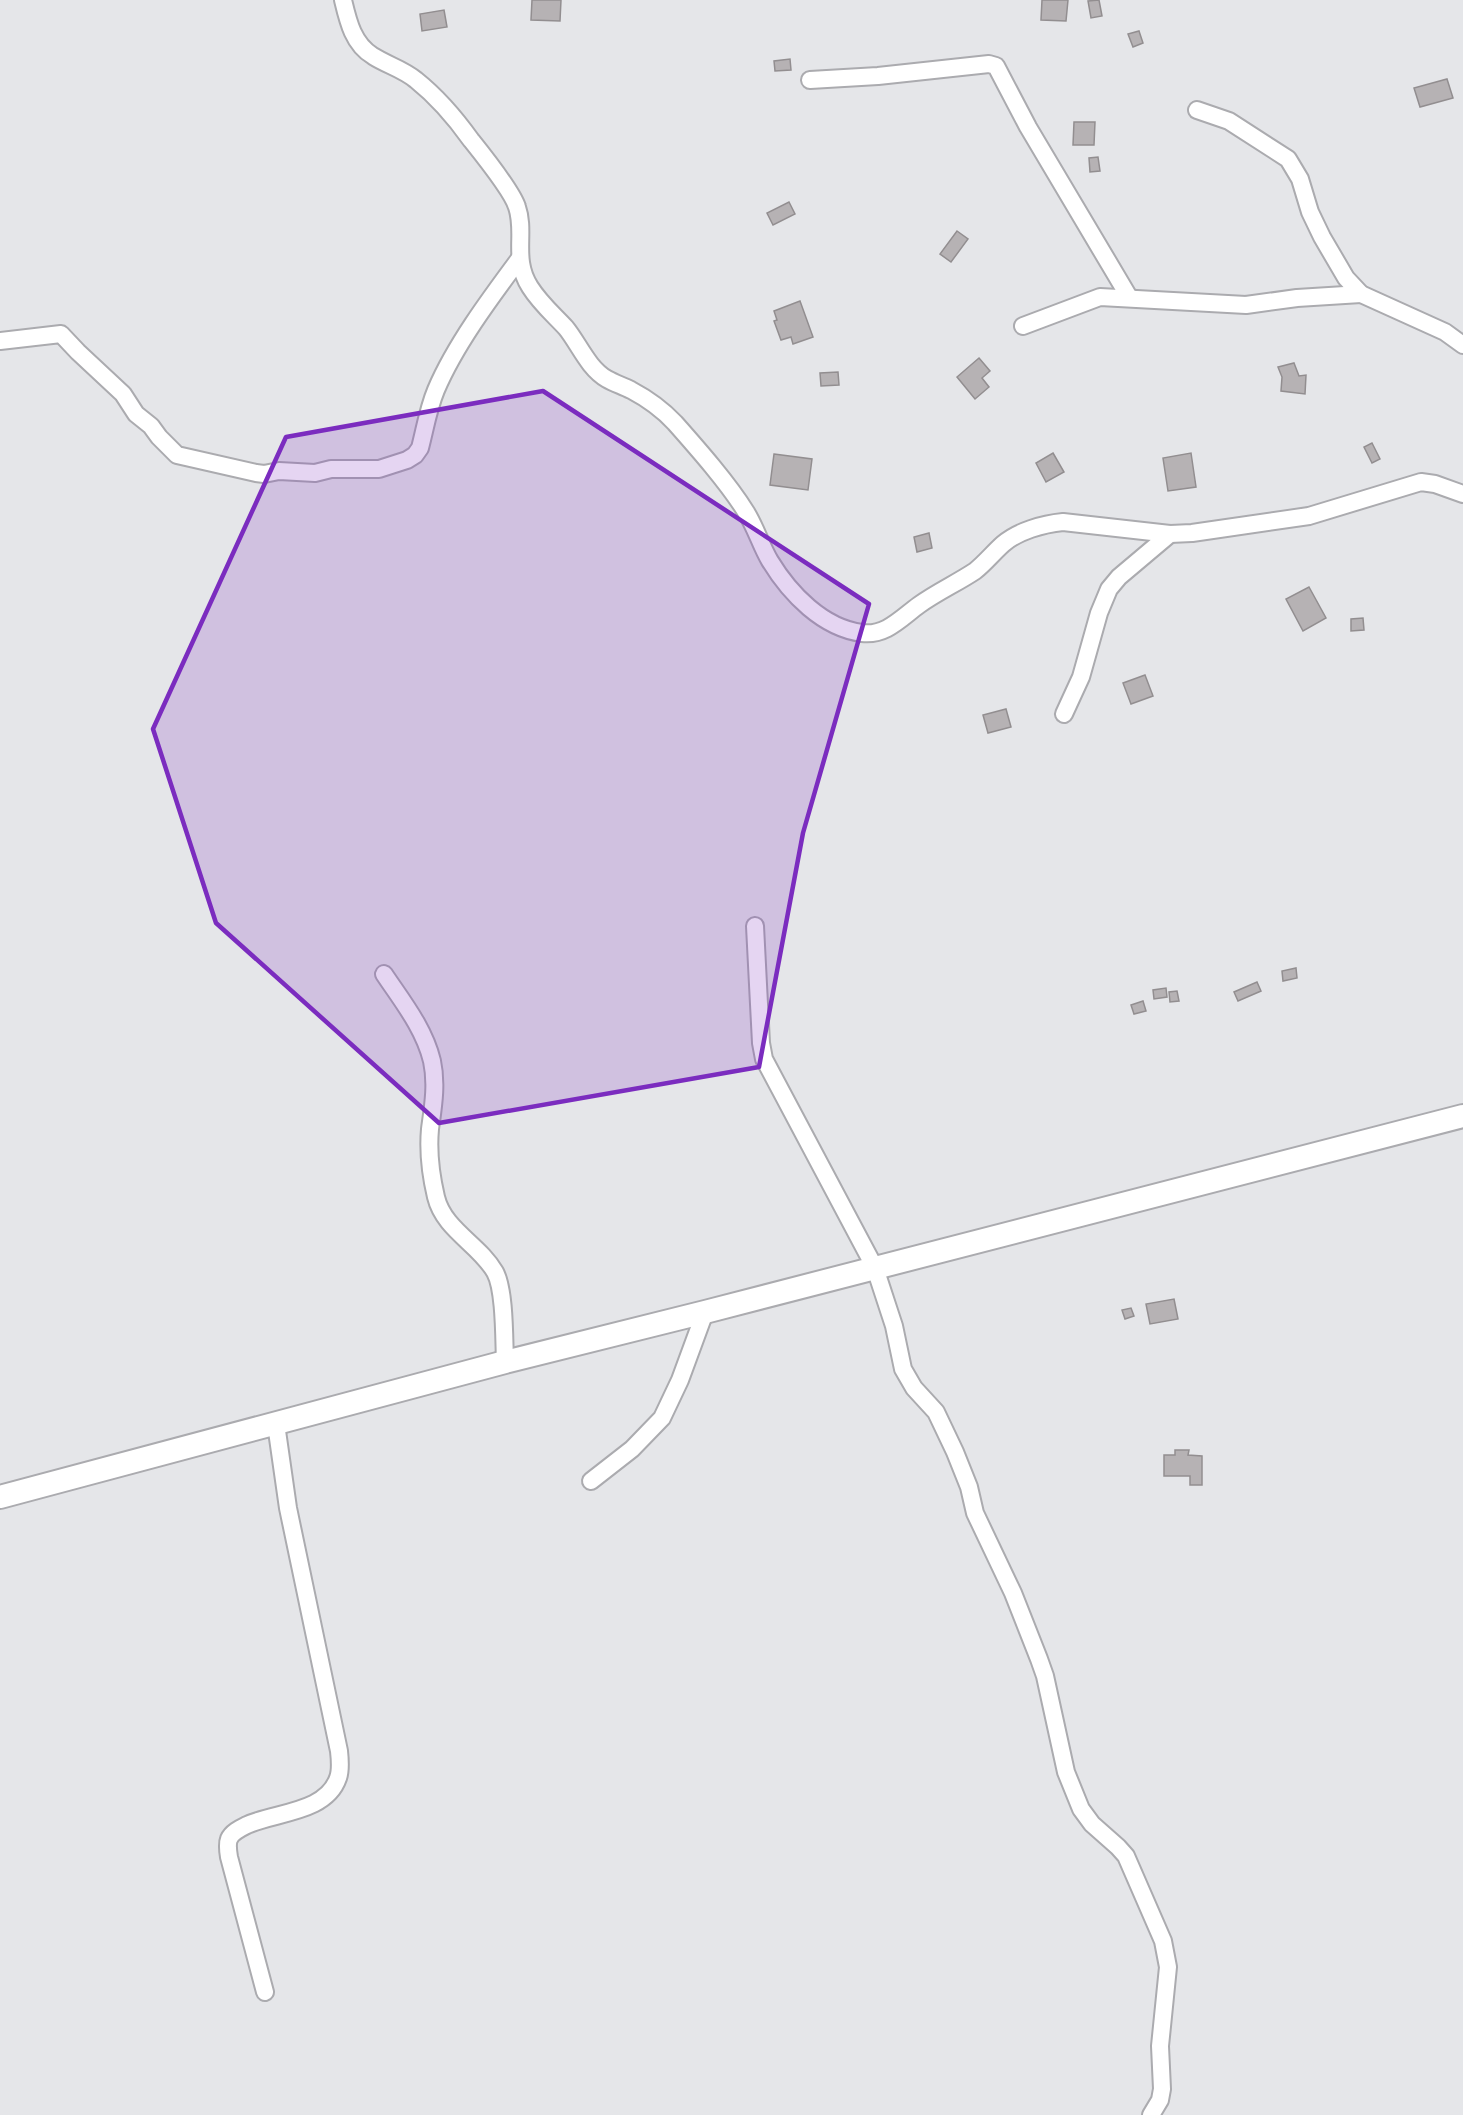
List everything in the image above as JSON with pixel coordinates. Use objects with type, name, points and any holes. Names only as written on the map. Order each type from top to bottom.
[{"type":"street","points":[[343,0],[351,30],[361,46],[372,56],[398,67],[432,95],[470,137],[513,198],[519,215],[520,258],[528,283],[541,303],[567,329],[589,361],[605,378],[653,402],[674,423],[748,514],[770,561],[785,582],[813,612],[837,625],[864,633],[883,630],[921,603],[978,569],[1005,542],[1019,534],[1048,524],[1063,522],[1170,534],[1192,533],[1309,516],[1421,482],[1435,484],[1463,494]]},
{"type":"street","points":[[810,80],[878,76],[989,64],[996,66],[1028,127],[1129,297]]},
{"type":"street","points":[[1197,110],[1229,121],[1288,159],[1300,179],[1310,212],[1322,237],[1346,278],[1361,294],[1445,332],[1463,345]]},
{"type":"street","points":[[0,341],[61,334],[123,393],[136,414],[151,426],[177,455],[264,474],[279,471],[315,473],[331,469],[379,469],[407,460],[420,448],[435,392],[448,365],[470,329],[520,258]]},
{"type":"street","points":[[1023,326],[1101,297],[1246,305],[1297,298],[1361,294]]},
{"type":"street","points":[[1064,714],[1081,677],[1108,590],[1119,577],[1170,534]]},
{"type":"street","points":[[755,926],[761,1043],[764,1059],[874,1268],[894,1326],[903,1369],[914,1388],[936,1412],[969,1487],[975,1513],[1013,1593],[1045,1676],[1066,1772],[1081,1809],[1092,1824],[1126,1856],[1163,1941],[1168,1967],[1160,2046],[1162,2089],[1160,2100],[1151,2115]]},
{"type":"street","points":[[384,974],[419,1027],[427,1045],[434,1075],[429,1147],[436,1198],[445,1218],[495,1271],[502,1302],[505,1362]]},
{"type":"street","points":[[0,1497],[505,1362],[1463,1116]]},
{"type":"street","points":[[591,1481],[632,1449],[662,1418],[680,1380],[705,1312]]},
{"type":"street","points":[[265,1992],[229,1857],[228,1841],[232,1834],[244,1826],[310,1806],[326,1796],[338,1778],[340,1767],[339,1751],[288,1508],[276,1424]]},
{"type":"highlighted area","points":[[543,391],[869,604],[803,833],[759,1067],[439,1123],[216,923],[153,729],[286,437]]},
{"type":"building","points":[[532,0],[561,0],[560,21],[531,20]]},
{"type":"building","points":[[1042,0],[1068,0],[1066,21],[1041,20]]},
{"type":"building","points":[[1099,0],[1102,16],[1091,18],[1088,1]]},
{"type":"building","points":[[444,10],[447,27],[422,31],[420,14]]},
{"type":"building","points":[[1139,31],[1143,43],[1133,47],[1128,34]]},
{"type":"building","points":[[790,59],[791,70],[775,71],[774,61]]},
{"type":"building","points":[[1447,79],[1453,98],[1420,107],[1414,88]]},
{"type":"building","points":[[1074,122],[1095,122],[1094,145],[1073,145]]},
{"type":"building","points":[[1098,157],[1100,171],[1090,172],[1089,158]]},
{"type":"building","points":[[789,202],[795,214],[773,225],[767,213]]},
{"type":"building","points":[[957,231],[968,239],[951,262],[940,254]]},
{"type":"building","points":[[800,301],[813,337],[793,344],[791,337],[781,340],[774,321],[777,320],[774,311]]},
{"type":"building","points":[[979,358],[990,371],[982,378],[989,387],[975,399],[957,377]]},
{"type":"building","points":[[1294,363],[1299,376],[1306,375],[1305,394],[1281,391],[1282,377],[1278,367]]},
{"type":"building","points":[[838,372],[839,385],[821,386],[820,373]]},
{"type":"building","points":[[1372,443],[1380,459],[1372,463],[1364,447]]},
{"type":"building","points":[[1053,453],[1064,472],[1046,482],[1036,463]]},
{"type":"building","points":[[1191,453],[1196,487],[1168,491],[1163,458]]},
{"type":"building","points":[[774,454],[812,459],[808,490],[770,485]]},
{"type":"building","points":[[929,533],[932,548],[917,552],[914,537]]},
{"type":"building","points":[[1309,587],[1326,618],[1303,631],[1286,599]]},
{"type":"building","points":[[1363,618],[1364,630],[1351,631],[1351,619]]},
{"type":"building","points":[[1145,675],[1153,696],[1131,704],[1123,683]]},
{"type":"building","points":[[1006,709],[1011,727],[988,733],[983,715]]},
{"type":"building","points":[[1296,968],[1297,978],[1283,981],[1282,971]]},
{"type":"building","points":[[1257,982],[1261,991],[1238,1001],[1234,992]]},
{"type":"building","points":[[1166,988],[1167,997],[1154,999],[1153,990]]},
{"type":"building","points":[[1177,991],[1179,1001],[1170,1002],[1169,992]]},
{"type":"building","points":[[1143,1001],[1146,1011],[1134,1014],[1131,1005]]},
{"type":"building","points":[[1174,1299],[1178,1319],[1150,1324],[1146,1304]]},
{"type":"building","points":[[1131,1308],[1134,1316],[1125,1319],[1122,1310]]},
{"type":"building","points":[[1175,1450],[1189,1450],[1188,1455],[1202,1456],[1202,1485],[1190,1485],[1190,1476],[1164,1476],[1164,1455],[1175,1455]]}]
